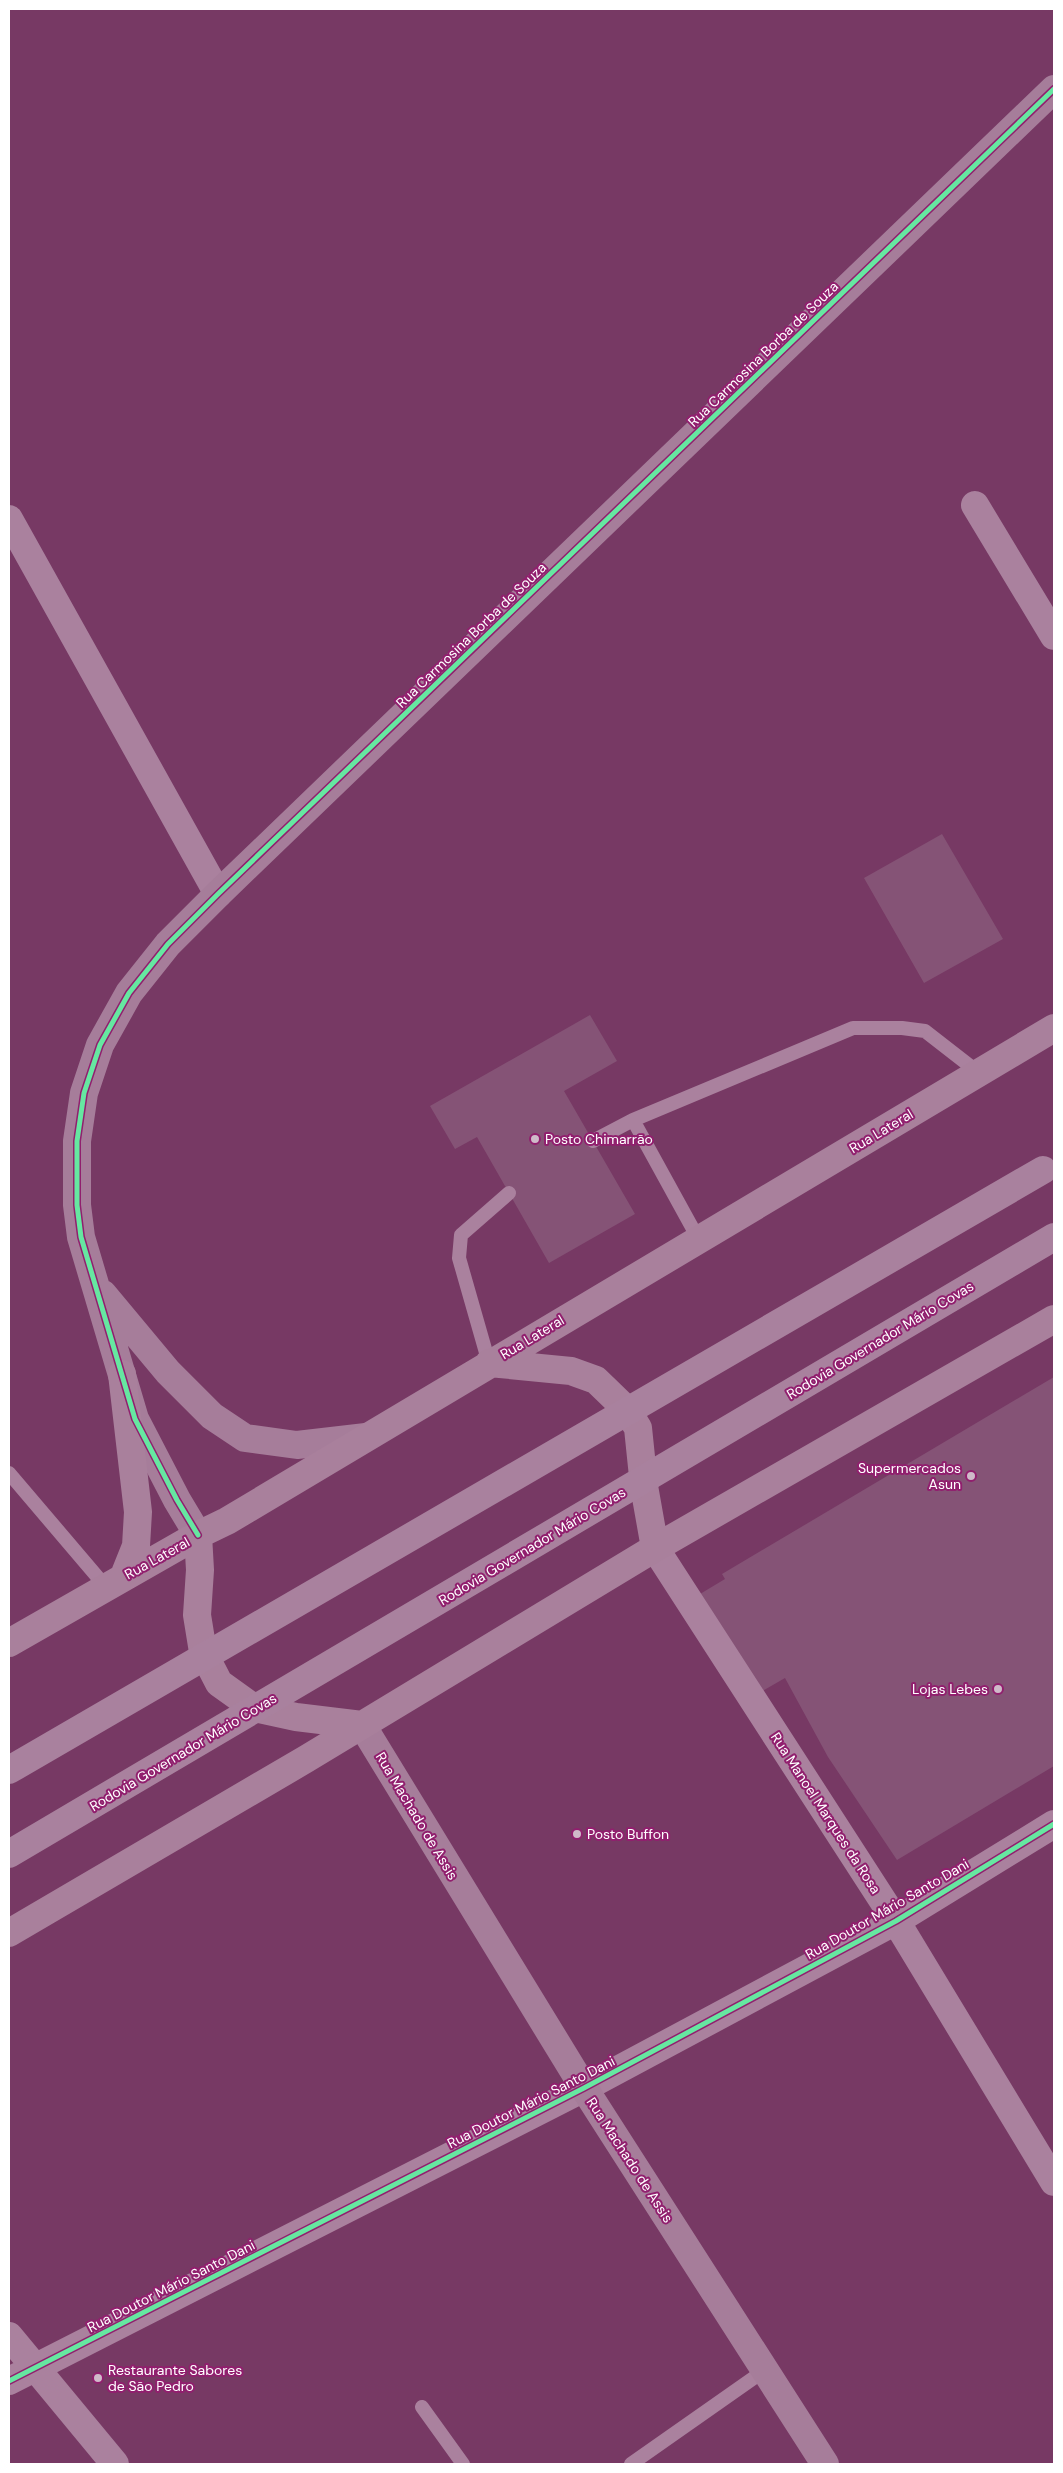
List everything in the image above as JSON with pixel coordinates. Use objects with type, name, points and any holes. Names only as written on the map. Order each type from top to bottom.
[{"type":"highway","points":[[9,1770],[1043,1170]]},
{"type":"highway","name":"Rodovia Governador Mário Covas","points":[[9,1854],[1054,1237]]},
{"type":"main road","name":"Rua Lateral","points":[[9,1643],[115,1581],[227,1521],[593,1300],[699,1240],[1054,1028]]},
{"type":"main road","points":[[9,1933],[362,1725],[655,1548],[1054,1318]]},
{"type":"main road","points":[[489,1363],[571,1371],[596,1380],[627,1410],[638,1428],[644,1486],[655,1548]]},
{"type":"main road","points":[[115,1581],[136,1546],[138,1512],[122,1374]]},
{"type":"main road","points":[[198,1535],[200,1570],[197,1615],[203,1652],[219,1683],[254,1708],[296,1717],[362,1725]]},
{"type":"street","name":"Rua Carmosina Borba de Souza","points":[[198,1535],[177,1500],[135,1419],[81,1237],[77,1205],[77,1142],[84,1093],[100,1045],[129,993],[168,944],[218,894],[1054,89]]},
{"type":"street","points":[[975,504],[1054,636]]},
{"type":"street","points":[[9,519],[218,894]]},
{"type":"street","points":[[94,1283],[168,1372],[212,1416],[244,1438],[297,1445],[366,1438]]},
{"type":"street","name":"Rua Manoel Marques da Rosa","points":[[655,1548],[896,1921],[1054,2182]]},
{"type":"street","name":"Rua Machado de Assis","points":[[362,1725],[584,2088],[825,2464]]},
{"type":"street","name":"Rua Doutor Mário Santo Dani","points":[[9,2381],[584,2088],[896,1921],[1054,1824]]},
{"type":"street","points":[[9,2336],[115,2464]]},
{"type":"lane","points":[[593,1141],[633,1120],[853,1028],[902,1028],[925,1031],[979,1073]]},
{"type":"lane","points":[[633,1120],[699,1240]]},
{"type":"lane","points":[[489,1363],[460,1258],[461,1235],[509,1193]]},
{"type":"lane","points":[[9,1473],[115,1581]]},
{"type":"lane","points":[[631,2464],[765,2370]]},
{"type":"lane","points":[[422,2407],[463,2464]]},
{"type":"building","points":[[942,834],[1003,939],[924,983],[864,878]]},
{"type":"building","name":"Posto Chimarrão","points":[[590,1015],[617,1061],[564,1091],[635,1214],[549,1263],[477,1137],[455,1149],[430,1106]]},
{"type":"building","name":"Supermercados Asun","points":[[1054,1377],[1054,1766],[897,1860],[828,1757],[785,1678],[759,1693],[700,1594],[725,1579],[722,1574]]},
{"type":"cycle path","points":[[198,1535],[177,1500],[135,1419],[81,1237],[77,1205],[77,1141],[84,1093],[100,1045],[129,993],[168,944],[218,894],[1054,89]]},
{"type":"cycle path","points":[[9,2381],[584,2088],[896,1921],[1054,1824]]},
{"type":"place","name":"Posto Chimarrão","points":[[535,1139]]},
{"type":"place","name":"Supermercados Asun","points":[[971,1476]]},
{"type":"place","name":"Lojas Lebes","points":[[998,1689]]},
{"type":"place","name":"Posto Buffon","points":[[577,1834]]},
{"type":"place","name":"Restaurante Sabores de São Pedro","points":[[98,2378]]}]
